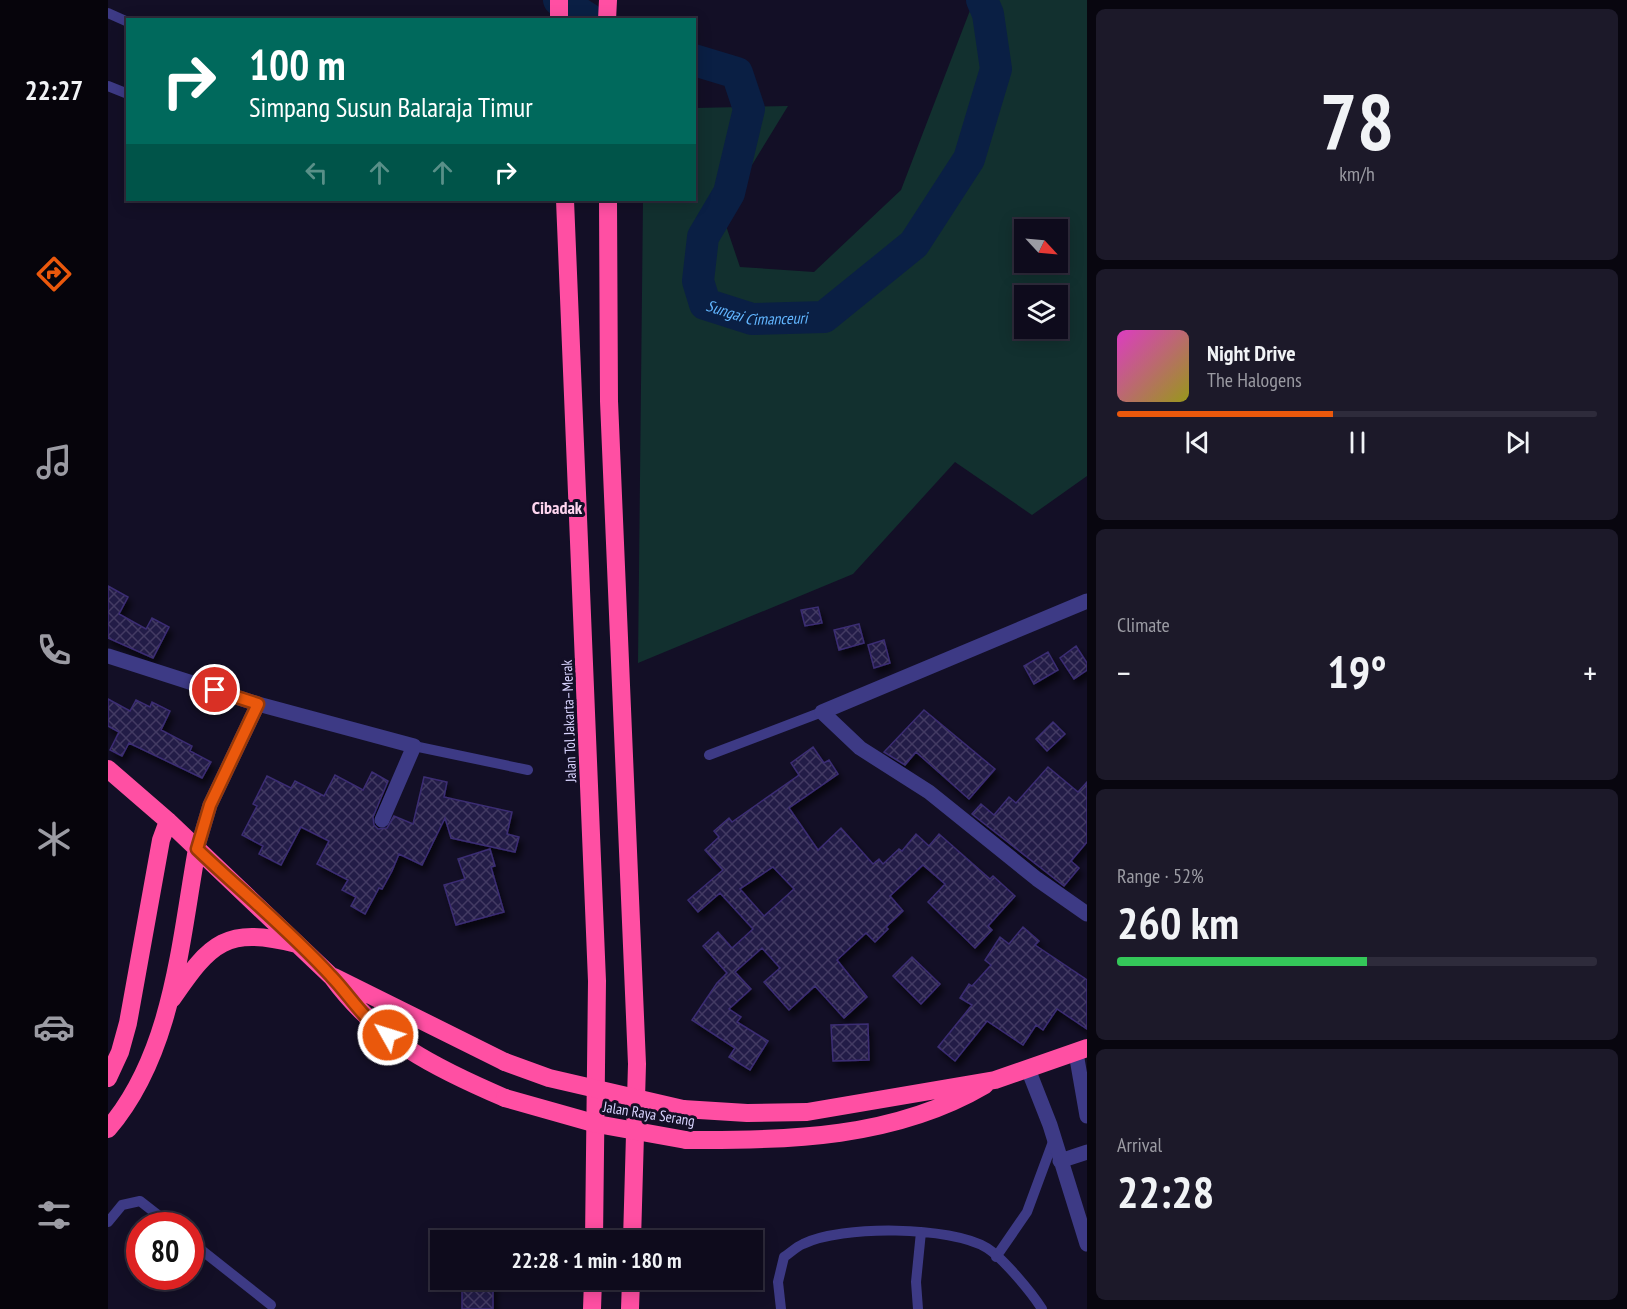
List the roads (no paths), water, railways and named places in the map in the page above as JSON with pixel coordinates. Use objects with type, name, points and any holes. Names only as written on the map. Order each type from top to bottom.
[{"type":"highway","points":[[559,0],[559,18]]},
{"type":"highway","points":[[608,0],[608,18]]},
{"type":"highway","name":"Jalan Tol Jakarta–Merak","points":[[565,201],[597,981],[594,1230]]},
{"type":"highway","points":[[608,201],[609,401],[637,1064],[632,1230]]},
{"type":"highway","name":"Jalan Raya Serang","points":[[108,769],[168,821],[332,977],[373,1025],[417,1055],[505,1098],[597,1124],[686,1140],[747,1141],[860,1131],[955,1103],[995,1080]]},
{"type":"highway","points":[[108,1078],[128,1023],[160,840],[168,821]]},
{"type":"highway","points":[[108,1129],[120,1114],[150,1058],[168,1005],[197,849]]},
{"type":"highway","points":[[168,1005],[201,961],[224,941],[243,936],[267,937],[298,945]]},
{"type":"highway","name":"Jalan Raya Serang","points":[[332,977],[505,1062],[560,1081],[683,1108],[747,1113],[807,1112],[995,1080],[1081,1051]]},
{"type":"highway","points":[[592,1309],[593,1290]]},
{"type":"highway","points":[[630,1309],[631,1290]]},
{"type":"street","points":[[1087,602],[822,712],[860,748],[929,792],[1037,879],[1087,914]]},
{"type":"street","points":[[108,656],[258,704],[414,746],[382,820]]},
{"type":"street","points":[[197,849],[210,805],[258,704]]},
{"type":"street","points":[[1081,1051],[1087,1116]]},
{"type":"street","points":[[1028,1069],[1054,1139],[1087,1244]]},
{"type":"street","points":[[1060,1161],[1087,1152]]},
{"type":"lane","points":[[108,13],[126,21]]},
{"type":"lane","points":[[108,86],[126,93]]},
{"type":"lane","points":[[710,755],[822,712]]},
{"type":"lane","points":[[414,746],[528,770]]},
{"type":"lane","points":[[996,1257],[1027,1212],[1054,1139]]},
{"type":"lane","points":[[108,1222],[122,1204],[140,1201],[154,1212]]},
{"type":"lane","points":[[781,1309],[778,1282],[784,1257],[803,1243],[846,1234],[894,1230],[967,1239],[989,1249],[1029,1290],[1042,1309]]},
{"type":"lane","points":[[918,1309],[916,1282],[921,1232]]},
{"type":"lane","points":[[204,1252],[271,1305]]},
{"type":"waterway","name":"Sungai Cimanceuri","points":[[559,0],[587,18]]},
{"type":"waterway","name":"Sungai Cimanceuri","points":[[696,61],[737,73],[749,109],[729,193],[703,237],[698,281],[705,304],[752,319],[824,317],[914,244],[969,159],[996,69],[988,14],[982,0]]},
{"type":"district","name":"Cibadak","points":[[557,508]]}]
